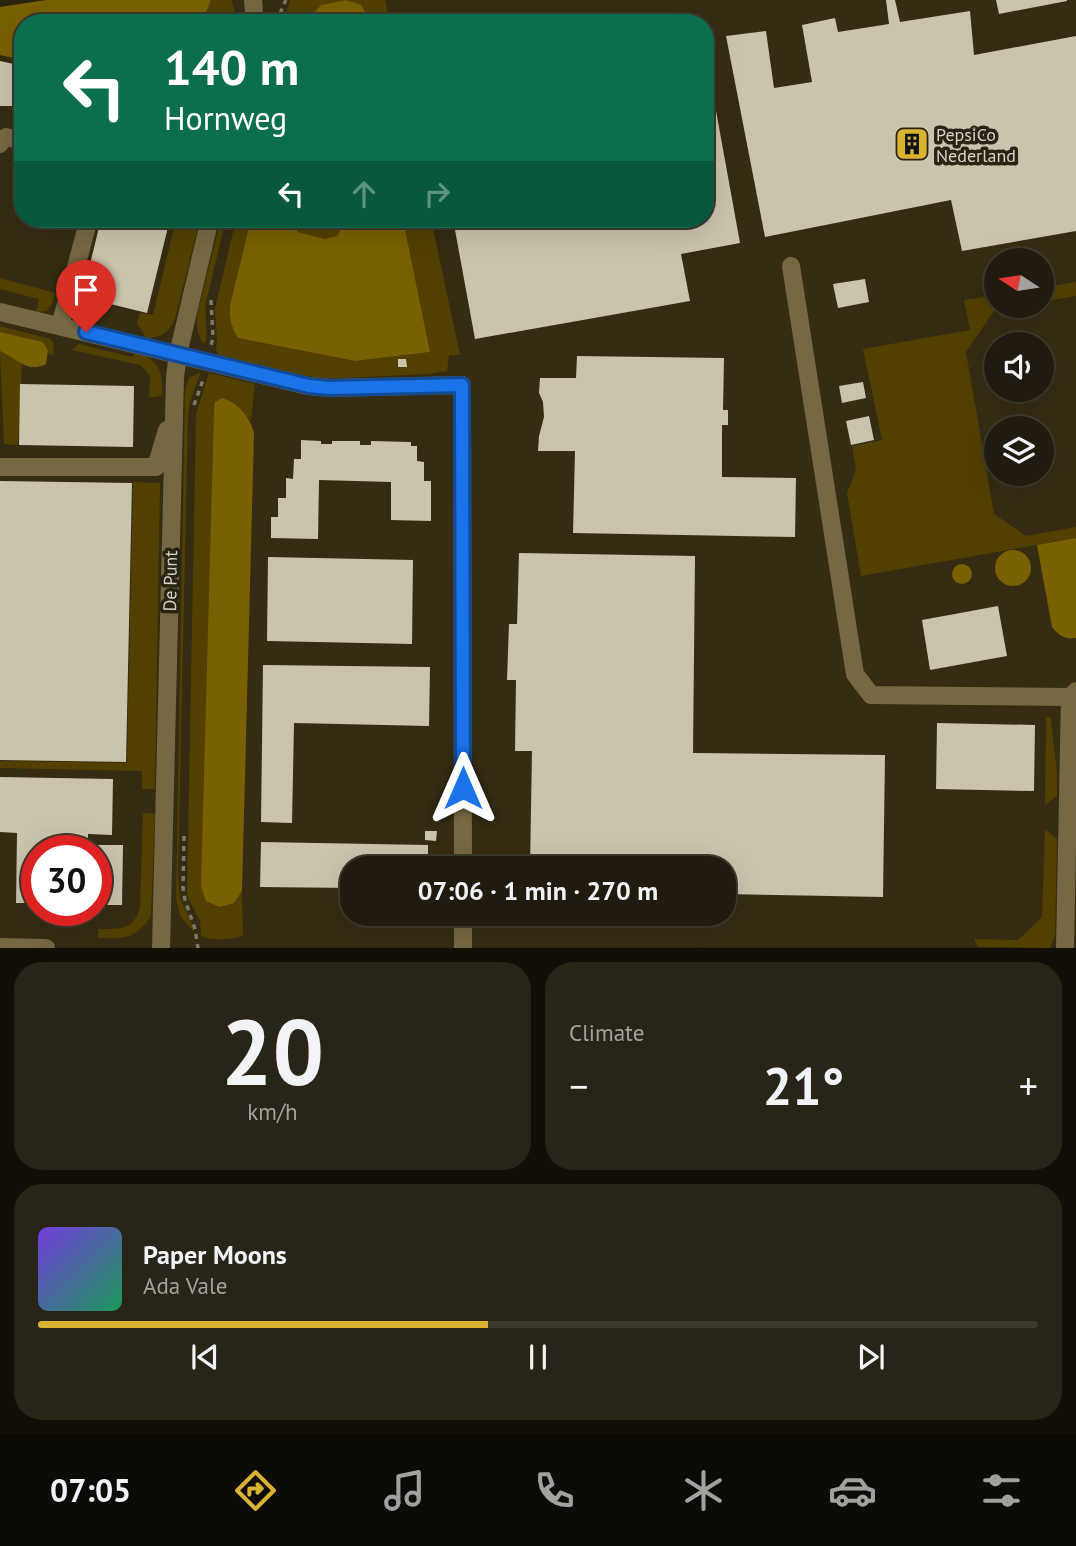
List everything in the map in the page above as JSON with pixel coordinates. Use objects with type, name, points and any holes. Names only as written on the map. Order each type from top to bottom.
[{"type":"street","points":[[60,326],[87,228]]},
{"type":"street","name":"De Punt","points":[[161,947],[174,407],[178,354],[208,228]]},
{"type":"street","points":[[791,266],[855,674],[871,695],[1073,694],[1065,947]]},
{"type":"street","points":[[0,312],[309,386],[330,388],[462,385],[463,856]]},
{"type":"street","points":[[0,467],[156,467],[174,407]]},
{"type":"street","points":[[463,926],[463,947]]},
{"type":"street","points":[[0,947],[46,947]]},
{"type":"path","points":[[213,290],[213,338]]},
{"type":"path","points":[[195,929],[198,947]]},
{"type":"shaded area","points":[[46,0],[210,0],[205,14],[14,14],[14,58],[0,55],[0,7]]},
{"type":"shaded area","points":[[182,0],[1076,0],[1076,947],[0,947],[0,28],[14,26],[14,228],[714,228],[714,14],[97,14]]},
{"type":"shaded area","points":[[210,0],[231,0],[235,14],[205,14]]},
{"type":"shaded area","points":[[290,0],[346,0],[321,5],[312,14],[286,14]]},
{"type":"shaded area","points":[[346,0],[361,5],[367,14],[312,14],[321,5]]},
{"type":"shaded area","points":[[347,0],[385,0],[388,14],[367,14]]},
{"type":"shaded area","points":[[174,228],[198,228],[175,319],[164,333],[146,338],[137,323],[140,313],[153,315]]},
{"type":"shaded area","points":[[219,228],[224,228],[206,302],[205,343],[198,333],[197,315]]},
{"type":"shaded area","points":[[234,228],[249,228],[230,305],[231,322],[238,338],[355,361],[430,352],[405,228],[433,228],[460,355],[449,355],[447,371],[320,379],[220,357],[216,351],[215,309]]},
{"type":"shaded area","points":[[249,228],[296,228],[298,232],[325,239],[337,236],[341,228],[405,228],[430,352],[355,361],[238,338],[231,322],[230,305]]},
{"type":"shaded area","points":[[296,228],[341,228],[337,236],[325,239],[298,232]]},
{"type":"shaded area","points":[[0,278],[55,293],[52,304],[47,311],[36,312],[39,299],[0,289]]},
{"type":"shaded area","points":[[1076,282],[1076,296],[1054,300],[1054,286]]},
{"type":"shaded area","points":[[984,297],[984,318],[989,318],[966,352],[984,456],[984,486],[989,486],[994,514],[1026,536],[1076,527],[1076,538],[861,576],[847,493],[856,470],[852,446],[882,440],[863,349],[970,330],[964,300]]},
{"type":"shaded area","points":[[0,326],[51,339],[54,344],[53,355],[47,353],[43,342],[0,332]]},
{"type":"shaded area","points":[[0,332],[43,342],[48,350],[46,364],[40,367],[28,366],[0,351]]},
{"type":"shaded area","points":[[79,344],[132,357],[136,353],[150,359],[161,374],[162,395],[149,397],[149,376],[140,365],[72,350]]},
{"type":"shaded area","points":[[0,351],[22,365],[18,445],[4,444]]},
{"type":"shaded area","points":[[201,372],[188,415],[178,876],[180,898],[194,932],[180,916],[176,899],[185,390],[189,378]]},
{"type":"shaded area","points":[[209,373],[255,384],[251,421],[229,401],[227,905],[242,891],[243,936],[222,939],[201,936],[200,921],[187,896],[196,414]]},
{"type":"shaded area","points":[[222,398],[243,411],[254,433],[242,891],[234,903],[220,907],[206,901],[201,886],[214,411],[215,402]]},
{"type":"shaded area","points":[[133,482],[160,483],[155,789],[142,789],[142,771],[0,768],[0,761],[127,763]]},
{"type":"shaded area","points":[[1076,538],[1076,638],[1065,638],[1052,627],[1037,545]]},
{"type":"shaded area","points":[[1013,550],[1026,555],[1031,568],[1026,581],[1013,586],[1000,581],[995,568],[1000,555]]},
{"type":"shaded area","points":[[958,564],[966,564],[972,574],[966,584],[958,584],[952,578],[952,570]]},
{"type":"shaded area","points":[[1046,717],[1050,717],[1051,721],[1057,796],[1045,805]]},
{"type":"shaded area","points":[[143,813],[155,814],[151,916],[140,929],[129,936],[98,938],[98,929],[129,925],[140,908]]},
{"type":"shaded area","points":[[1045,829],[1057,839],[1055,936],[1050,948],[979,947],[975,939],[1018,940],[1042,917]]},
{"type":"building","name":"PepsiCo Nederland","points":[[886,0],[895,0],[900,22],[970,11],[974,55],[1076,36],[1076,231],[962,251],[951,200],[765,237],[726,36],[766,31],[774,88],[812,82],[802,25],[835,18],[838,32],[889,24]]},
{"type":"building","points":[[996,0],[1067,0],[1067,1],[999,14]]},
{"type":"building","points":[[0,61],[14,64],[14,106],[0,106]]},
{"type":"building","points":[[714,100],[740,243],[681,254],[690,301],[475,339],[455,228],[714,228]]},
{"type":"building","points":[[99,228],[168,228],[147,313],[82,297]]},
{"type":"building","points":[[865,279],[869,302],[838,308],[833,284]]},
{"type":"building","points":[[577,356],[724,358],[723,410],[728,410],[728,425],[722,425],[722,477],[796,478],[795,537],[573,533],[575,451],[538,451],[544,417],[539,393],[540,378],[576,378]]},
{"type":"building","points":[[398,359],[406,359],[407,367],[398,367]]},
{"type":"building","points":[[863,382],[866,398],[842,403],[839,386]]},
{"type":"building","points":[[20,384],[134,386],[133,447],[19,445]]},
{"type":"building","points":[[869,416],[874,440],[851,445],[846,421]]},
{"type":"building","points":[[301,440],[321,441],[321,444],[332,444],[332,441],[360,441],[360,445],[371,445],[371,441],[411,442],[411,446],[417,446],[417,461],[424,462],[424,481],[431,481],[431,521],[391,520],[391,482],[319,480],[318,539],[271,538],[271,517],[278,517],[278,498],[286,498],[286,478],[293,479],[294,459],[301,459]]},
{"type":"building","points":[[0,481],[132,483],[126,762],[0,760]]},
{"type":"building","points":[[519,553],[695,556],[693,753],[885,755],[883,897],[736,894],[736,856],[530,856],[532,751],[515,751],[516,680],[507,680],[509,624],[517,624]]},
{"type":"building","points":[[268,557],[413,560],[412,644],[267,641]]},
{"type":"building","points":[[998,606],[1007,656],[930,670],[922,620]]},
{"type":"building","points":[[263,665],[430,667],[429,726],[294,723],[292,823],[261,822]]},
{"type":"building","points":[[937,723],[1035,725],[1034,791],[936,789]]},
{"type":"building","points":[[0,777],[113,779],[112,835],[21,835],[21,903],[16,903],[17,833],[0,832]]},
{"type":"building","points":[[425,831],[437,831],[436,841],[425,840]]},
{"type":"building","points":[[261,842],[428,845],[428,856],[340,856],[340,888],[260,887]]},
{"type":"building","points":[[112,845],[123,845],[122,905],[112,905]]},
{"type":"place","name":"PepsiCo Nederland","points":[[912,144]]},
{"type":"route","points":[[86,332],[309,386],[330,388],[462,385],[463,788]]}]
